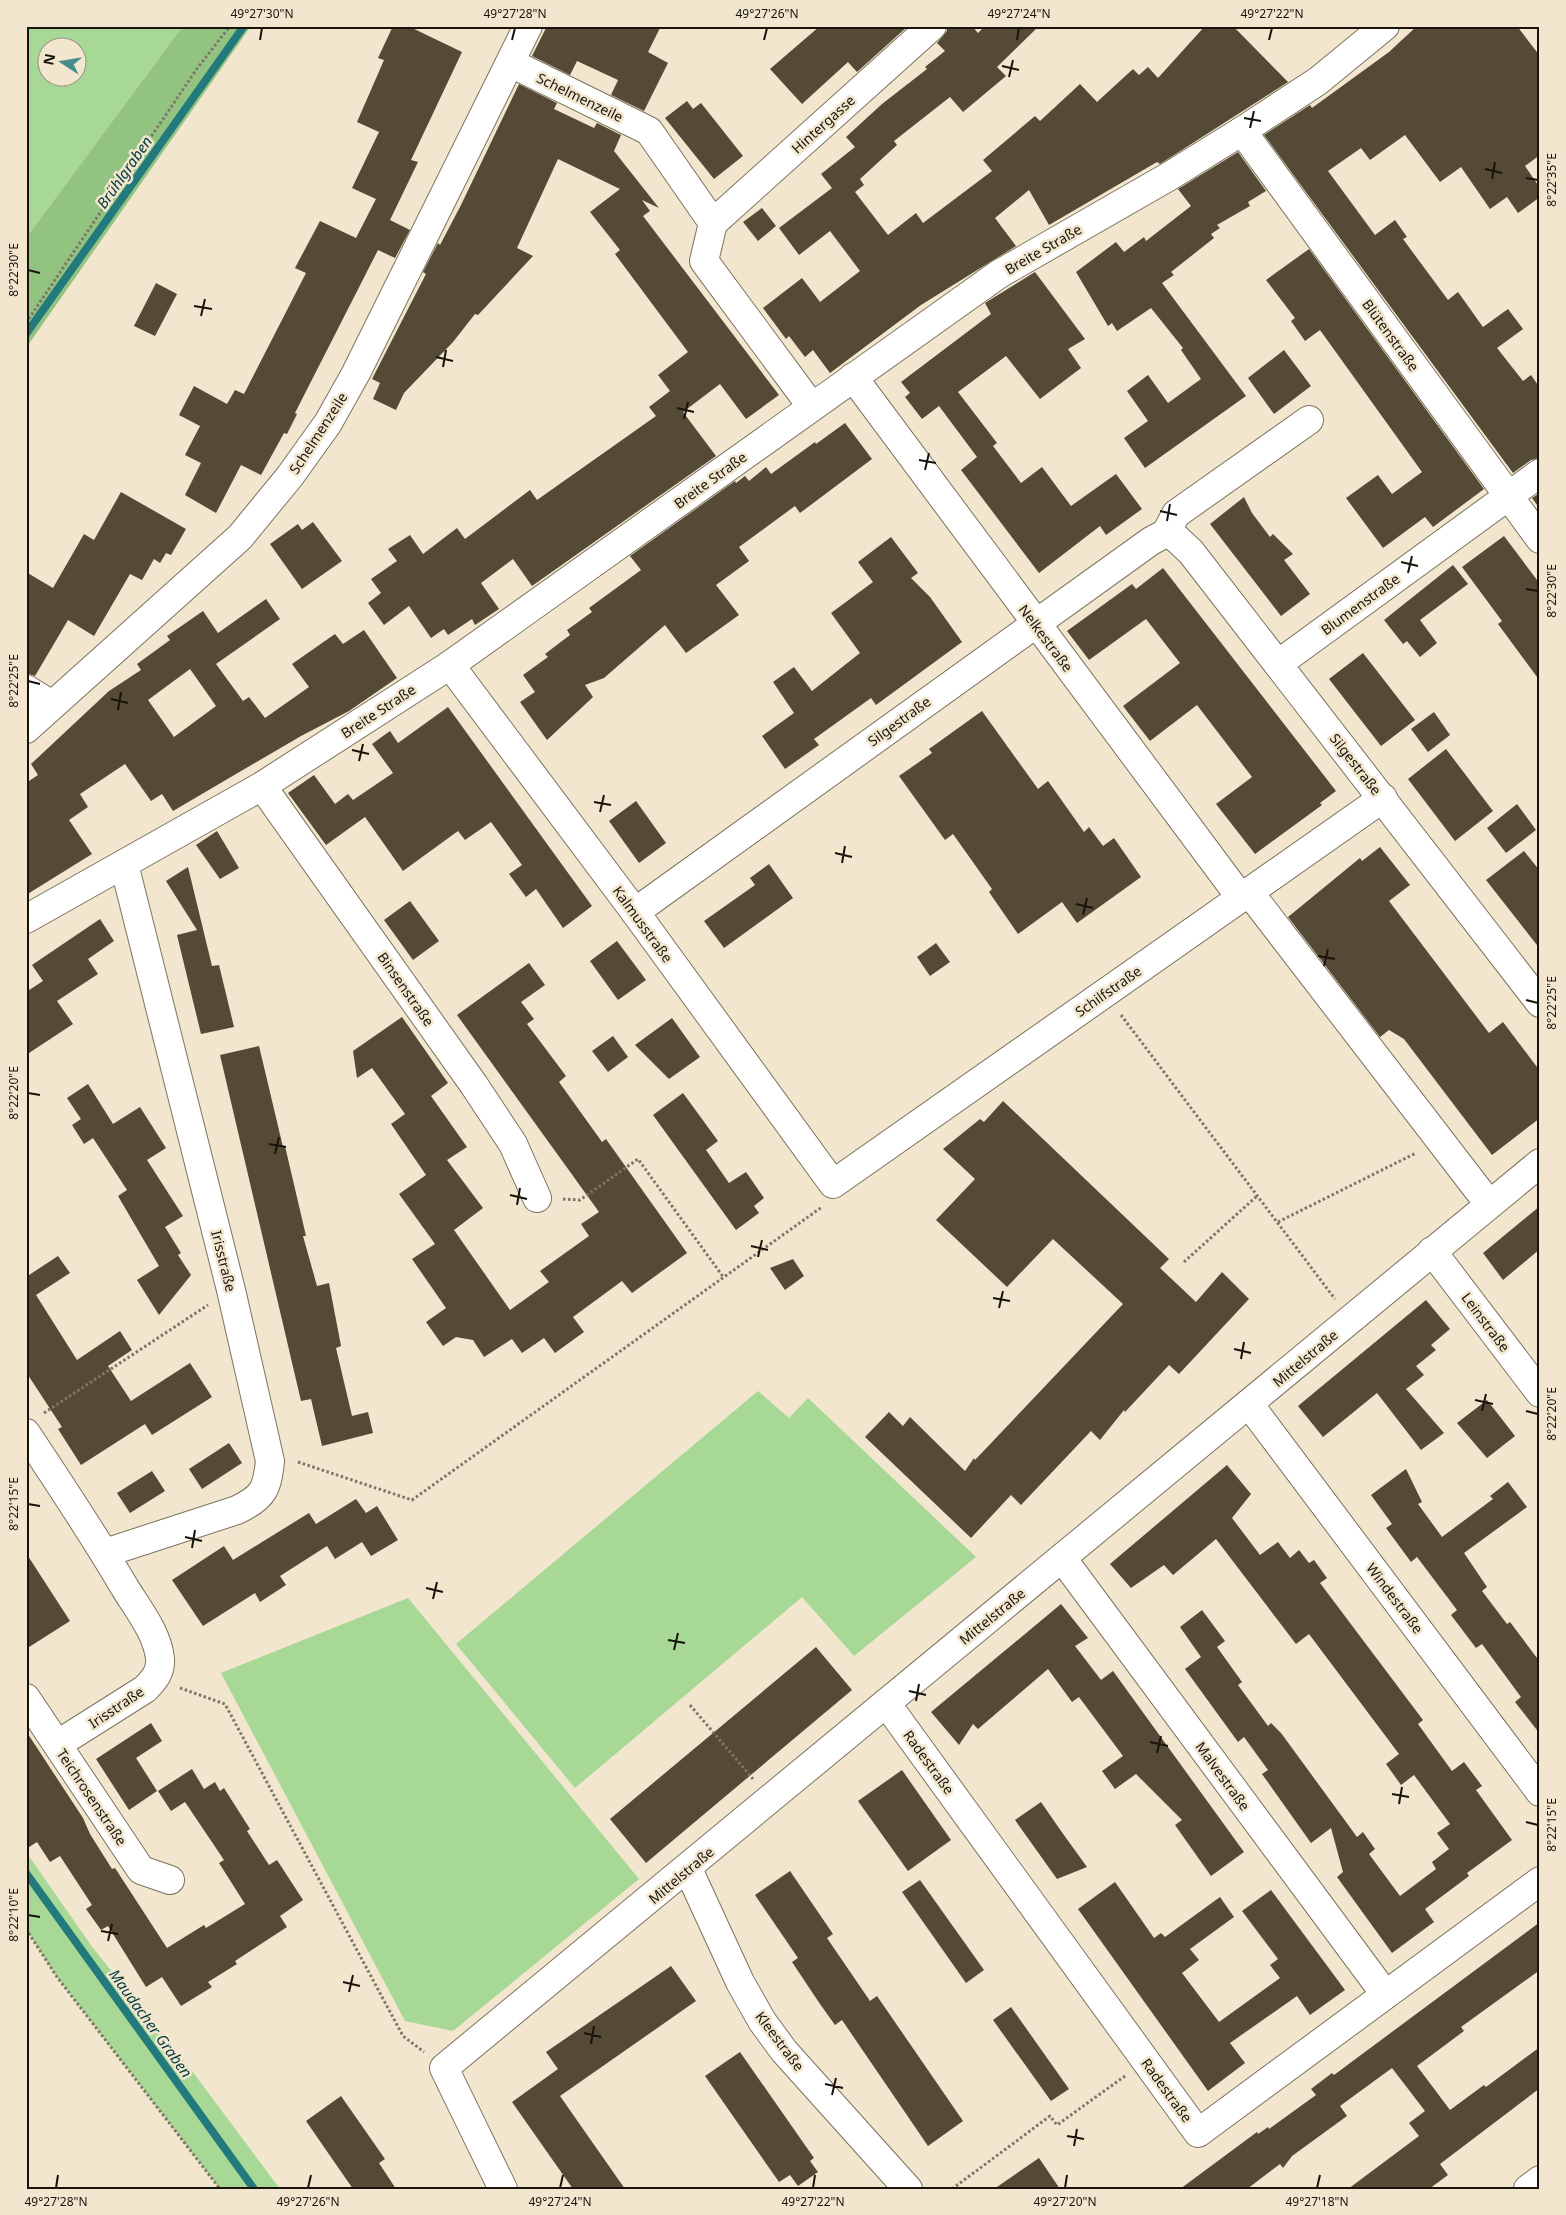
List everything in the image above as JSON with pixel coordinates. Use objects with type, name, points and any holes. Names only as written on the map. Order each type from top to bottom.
[{"type":"street","name":"Schelmenzeile","points":[[26,729],[240,537],[290,476],[317,438],[356,373],[511,64],[528,26]]},
{"type":"street","name":"Hintergasse","points":[[713,223],[932,26]]},
{"type":"street","name":"Breite Straße","points":[[26,919],[262,786],[450,665],[853,376],[999,274],[1168,177],[1242,131],[1318,81],[1385,26]]},
{"type":"street","name":"Schelmenzeile","points":[[511,64],[649,131],[713,223]]},
{"type":"street","name":"Blütenstraße","points":[[1242,131],[1540,539]]},
{"type":"street","points":[[713,223],[704,261],[812,407]]},
{"type":"street","name":"Nelkestraße","points":[[853,376],[1034,622],[1245,895],[1442,1140],[1489,1204]]},
{"type":"street","name":"Silgestraße","points":[[635,912],[1034,622],[1151,541],[1166,533],[1176,514],[1308,420]]},
{"type":"street","name":"Blumenstraße","points":[[1278,664],[1540,474]]},
{"type":"street","name":"Silgestraße","points":[[1166,533],[1176,538],[1191,552],[1540,1003]]},
{"type":"street","name":"Kalmusstraße","points":[[450,665],[635,912],[833,1184]]},
{"type":"street","points":[[26,689],[52,705]]},
{"type":"street","name":"Binsenstraße","points":[[262,786],[474,1085],[513,1144],[537,1198]]},
{"type":"street","name":"Schilfstraße","points":[[833,1184],[1383,798]]},
{"type":"street","name":"Irisstraße","points":[[105,1553],[250,1504],[263,1493],[268,1478],[270,1461],[231,1290],[124,864]]},
{"type":"street","name":"Mittelstraße","points":[[444,2068],[688,1869],[1540,1163]]},
{"type":"street","name":"Leinstraße","points":[[1432,1252],[1540,1393]]},
{"type":"street","name":"Windestraße","points":[[1249,1404],[1540,1792]]},
{"type":"street","name":"Irisstraße","points":[[34,1423],[105,1553],[145,1620],[157,1644],[160,1661],[157,1677],[145,1689],[58,1744]]},
{"type":"street","name":"Malvestraße","points":[[1062,1558],[1385,1994]]},
{"type":"street","name":"Teichrosenstraße","points":[[26,1698],[141,1870],[170,1880]]},
{"type":"street","name":"Radestraße","points":[[886,1703],[1198,2133],[1540,1881]]},
{"type":"street","name":"Kleestraße","points":[[688,1869],[740,1982],[762,2020],[784,2052],[908,2189]]},
{"type":"street","points":[[444,2068],[503,2189]]},
{"type":"street","points":[[1528,2189],[1540,2180]]},
{"type":"path","points":[[26,323],[196,70],[230,26]]},
{"type":"path","points":[[1104,993],[1351,1320]]},
{"type":"path","points":[[1278,1222],[1442,1140]]},
{"type":"path","points":[[537,1198],[580,1200],[638,1159],[724,1278]]},
{"type":"path","points":[[270,1461],[287,1459],[412,1500],[832,1200],[833,1184]]},
{"type":"path","points":[[1184,1262],[1257,1196]]},
{"type":"path","points":[[34,1423],[231,1290]]},
{"type":"path","points":[[157,1677],[170,1685],[225,1704],[403,2036],[444,2068]]},
{"type":"path","points":[[690,1705],[770,1800]]},
{"type":"path","points":[[26,1929],[57,1977],[220,2189]]},
{"type":"path","points":[[952,2189],[1050,2116],[1057,2125],[1146,2062]]},
{"type":"green space","points":[[26,26],[183,26],[26,238]]},
{"type":"green space","points":[[183,26],[251,26],[26,348],[26,238]]},
{"type":"green space","points":[[758,1391],[789,1418],[808,1398],[976,1557],[854,1656],[802,1597],[575,1788],[456,1644]]},
{"type":"green space","points":[[408,1598],[639,1879],[453,2031],[405,2021],[221,1673]]},
{"type":"green space","points":[[26,1852],[93,1948],[195,2075],[280,2189],[220,2189],[57,1977],[26,1929]]},
{"type":"building","points":[[393,26],[408,26],[462,52],[411,160],[418,162],[390,220],[410,230],[395,258],[378,250],[295,413],[297,414],[287,434],[284,433],[261,475],[241,465],[216,513],[185,495],[201,463],[185,455],[200,426],[179,415],[194,386],[227,404],[235,390],[244,394],[306,273],[295,268],[320,221],[356,238],[376,199],[352,188],[379,132],[357,122],[384,60],[378,58]]},
{"type":"building","points":[[547,26],[661,26],[648,52],[668,63],[644,111],[611,95],[618,80],[577,61],[570,75],[532,56]]},
{"type":"building","points":[[820,26],[908,26],[857,72],[848,62],[802,104],[770,69]]},
{"type":"building","points":[[947,26],[972,26],[978,33],[985,26],[1039,26],[997,67],[1006,76],[963,112],[950,97],[894,141],[897,145],[860,179],[864,185],[855,192],[888,235],[916,213],[923,223],[992,171],[983,160],[1035,116],[1040,121],[1080,84],[1097,102],[1133,69],[1139,75],[1148,67],[1158,78],[1205,26],[1233,26],[1288,82],[1160,164],[1157,162],[1049,225],[1029,190],[995,218],[1016,246],[921,305],[830,373],[813,350],[805,357],[789,336],[786,339],[763,308],[802,278],[820,302],[860,271],[830,231],[799,255],[779,228],[832,188],[821,174],[855,147],[846,137],[882,104],[927,69],[925,67],[945,51],[937,43],[947,31]]},
{"type":"building","points":[[1417,26],[1517,26],[1540,56],[1540,155],[1525,166],[1540,188],[1540,197],[1518,213],[1507,197],[1490,209],[1461,167],[1440,182],[1405,135],[1370,160],[1361,148],[1328,171],[1375,235],[1395,220],[1407,237],[1403,239],[1448,300],[1458,292],[1483,327],[1508,309],[1523,329],[1497,348],[1523,381],[1531,375],[1540,388],[1540,458],[1531,460],[1513,473],[1264,135],[1310,105],[1312,108],[1389,52]]},
{"type":"building","points":[[519,84],[557,103],[554,109],[594,128],[597,123],[621,135],[614,151],[659,208],[642,200],[650,211],[643,216],[779,395],[746,419],[720,384],[683,412],[716,456],[532,586],[513,559],[481,583],[499,609],[475,625],[472,619],[448,635],[444,629],[431,638],[409,606],[384,625],[368,603],[381,593],[371,579],[397,561],[388,549],[410,535],[423,554],[457,528],[465,539],[530,490],[537,500],[656,416],[649,407],[670,391],[658,375],[688,352],[615,254],[620,250],[590,212],[620,189],[558,159],[517,248],[533,256],[478,315],[475,314],[453,342],[404,393],[396,410],[373,399],[380,383],[372,379],[426,274],[423,272],[461,205]]},
{"type":"building","points":[[687,101],[693,109],[701,103],[743,156],[714,179],[665,118]]},
{"type":"building","points":[[1238,152],[1266,191],[1248,202],[1250,206],[1217,225],[1220,228],[1211,234],[1214,238],[1171,272],[1174,275],[1162,283],[1246,396],[1145,468],[1124,438],[1148,421],[1127,391],[1148,375],[1168,403],[1201,379],[1181,350],[1183,348],[1151,308],[1117,331],[1112,323],[1108,326],[1076,272],[1116,242],[1124,252],[1144,237],[1146,241],[1191,206],[1178,189]]},
{"type":"building","points":[[762,208],[776,226],[758,241],[743,222]]},
{"type":"building","points":[[1309,249],[1484,489],[1433,527],[1425,517],[1383,548],[1346,498],[1378,475],[1392,494],[1422,472],[1320,330],[1305,341],[1291,321],[1295,318],[1266,280]]},
{"type":"building","points":[[1035,272],[1085,339],[1068,349],[1081,368],[1040,399],[1006,356],[958,392],[997,443],[993,446],[1021,483],[1042,467],[1071,506],[1116,474],[1142,509],[1106,535],[1100,526],[1039,573],[961,470],[977,457],[939,406],[922,419],[905,397],[910,393],[901,382],[991,314],[985,303]]},
{"type":"building","points":[[156,283],[177,294],[155,336],[134,326]]},
{"type":"building","points":[[1284,350],[1311,386],[1274,414],[1248,378]]},
{"type":"building","points":[[845,423],[872,459],[800,513],[795,506],[739,547],[749,561],[716,585],[739,615],[686,653],[665,625],[604,678],[585,685],[593,697],[547,740],[520,702],[535,692],[523,675],[548,657],[545,654],[570,635],[567,630],[592,612],[589,608],[641,570],[630,556],[735,481],[736,483],[745,476],[749,481],[766,467],[771,474]]},
{"type":"building","points":[[121,492],[186,529],[171,555],[166,553],[160,563],[154,559],[142,580],[130,574],[94,636],[68,620],[35,676],[26,673],[26,572],[53,588],[84,534],[94,540]]},
{"type":"building","points":[[1540,493],[1540,509],[1532,498]]},
{"type":"building","points":[[1244,497],[1252,513],[1270,537],[1273,534],[1293,554],[1284,560],[1310,594],[1281,616],[1210,524]]},
{"type":"building","points":[[313,522],[342,561],[302,589],[270,544],[298,524],[302,530]]},
{"type":"building","points":[[1504,536],[1540,584],[1540,681],[1498,624],[1502,621],[1462,567]]},
{"type":"building","points":[[891,537],[918,573],[911,578],[930,597],[962,642],[876,705],[871,698],[814,739],[819,745],[785,769],[762,736],[794,713],[773,682],[794,667],[812,691],[860,653],[831,613],[873,582],[858,562]]},
{"type":"building","points":[[1453,565],[1468,584],[1420,620],[1437,643],[1420,657],[1407,641],[1403,644],[1384,620]]},
{"type":"building","points":[[1163,568],[1336,791],[1320,803],[1322,805],[1255,854],[1216,804],[1252,777],[1197,705],[1150,741],[1123,706],[1180,663],[1146,619],[1089,660],[1067,631],[1132,584],[1136,589]]},
{"type":"building","points":[[266,599],[280,619],[216,664],[243,701],[249,697],[265,718],[309,687],[292,664],[335,634],[343,644],[364,630],[397,678],[349,711],[301,736],[173,811],[162,794],[151,801],[125,764],[80,794],[88,807],[69,820],[92,854],[26,895],[26,783],[38,775],[31,764],[109,691],[141,670],[137,664],[170,640],[167,636],[203,611],[218,633]],"holes":[[[190,669],[216,706],[174,737],[148,700]]]},
{"type":"building","points":[[1363,653],[1415,720],[1381,746],[1329,679]]},
{"type":"building","points":[[448,707],[592,906],[563,928],[536,889],[526,897],[509,874],[522,865],[491,822],[465,840],[458,831],[403,871],[365,817],[326,845],[288,793],[314,775],[335,804],[348,794],[353,800],[393,773],[372,744],[390,731],[398,743]]},
{"type":"building","points":[[982,711],[1038,789],[1048,781],[1084,832],[1089,827],[1103,846],[1114,838],[1141,877],[1077,923],[1062,902],[1018,934],[989,892],[992,889],[953,834],[945,840],[899,776],[932,753],[929,749]]},
{"type":"building","points":[[1434,712],[1450,735],[1428,752],[1411,729]]},
{"type":"building","points":[[1446,749],[1493,811],[1455,841],[1408,779]]},
{"type":"building","points":[[636,801],[666,843],[639,863],[609,821]]},
{"type":"building","points":[[1517,804],[1536,830],[1506,853],[1487,828]]},
{"type":"building","points":[[217,831],[239,868],[220,879],[196,845]]},
{"type":"building","points":[[1380,847],[1410,885],[1389,901],[1489,1033],[1503,1022],[1540,1071],[1540,1118],[1492,1155],[1404,1039],[1389,1030],[1380,1037],[1288,917],[1360,858],[1362,861]]},
{"type":"building","points":[[1524,851],[1540,871],[1540,949],[1486,880]]},
{"type":"building","points":[[769,864],[793,898],[724,948],[704,921],[755,885],[750,878]]},
{"type":"building","points":[[188,867],[212,966],[219,965],[234,1027],[201,1034],[177,935],[197,930],[166,881]]},
{"type":"building","points":[[410,901],[439,941],[413,960],[384,920]]},
{"type":"building","points":[[100,919],[114,941],[88,959],[98,974],[57,1001],[73,1024],[26,1055],[26,992],[43,981],[32,965]]},
{"type":"building","points":[[617,941],[646,980],[618,1000],[590,961]]},
{"type":"building","points":[[936,943],[950,962],[930,976],[917,957]]},
{"type":"building","points":[[529,963],[545,985],[521,1002],[534,1019],[527,1024],[566,1076],[559,1082],[602,1142],[606,1139],[687,1253],[632,1293],[622,1281],[573,1317],[584,1332],[555,1353],[544,1338],[522,1353],[512,1339],[484,1357],[473,1340],[456,1337],[443,1346],[426,1322],[446,1308],[412,1259],[435,1244],[399,1194],[426,1175],[391,1124],[405,1114],[372,1068],[357,1078],[353,1051],[402,1017],[448,1083],[431,1096],[467,1147],[447,1160],[483,1208],[454,1230],[510,1310],[549,1282],[540,1271],[589,1236],[581,1224],[599,1212],[457,1015]]},
{"type":"building","points":[[672,1018],[700,1057],[669,1079],[635,1045]]},
{"type":"building","points":[[613,1036],[628,1057],[608,1072],[592,1051]]},
{"type":"building","points":[[259,1046],[306,1236],[303,1236],[317,1286],[329,1283],[341,1346],[336,1348],[352,1416],[368,1412],[373,1433],[322,1446],[311,1399],[301,1401],[220,1055]]},
{"type":"building","points":[[88,1084],[113,1124],[140,1107],[166,1148],[147,1160],[183,1216],[165,1227],[181,1253],[178,1255],[191,1275],[159,1315],[137,1280],[159,1266],[118,1196],[127,1190],[93,1138],[84,1144],[72,1125],[81,1119],[67,1098]]},
{"type":"building","points":[[683,1093],[718,1141],[706,1150],[729,1183],[746,1172],[764,1198],[754,1206],[759,1213],[736,1230],[653,1115]]},
{"type":"building","points":[[1003,1101],[1169,1259],[1160,1268],[1196,1302],[1222,1272],[1249,1299],[1179,1374],[1169,1365],[1125,1412],[1124,1410],[1100,1440],[1091,1431],[1021,1505],[1011,1495],[971,1538],[865,1437],[889,1412],[903,1426],[910,1417],[965,1471],[974,1458],[975,1460],[1123,1304],[1053,1239],[1007,1287],[936,1220],[975,1179],[943,1149],[980,1119],[984,1122]]},
{"type":"building","points":[[1540,1206],[1540,1249],[1503,1280],[1483,1253]]},
{"type":"building","points":[[58,1256],[70,1273],[36,1295],[77,1360],[120,1331],[132,1350],[108,1366],[131,1401],[190,1363],[212,1397],[152,1435],[145,1424],[81,1465],[58,1429],[62,1427],[26,1372],[26,1277]]},
{"type":"building","points":[[793,1259],[804,1276],[785,1290],[770,1268]]},
{"type":"building","points":[[1426,1300],[1450,1329],[1431,1345],[1436,1350],[1416,1366],[1424,1375],[1406,1389],[1444,1433],[1421,1450],[1377,1393],[1323,1437],[1298,1406]]},
{"type":"building","points":[[1487,1400],[1515,1436],[1487,1458],[1457,1423]]},
{"type":"building","points":[[229,1443],[242,1463],[202,1489],[189,1469]]},
{"type":"building","points":[[1227,1465],[1251,1494],[1232,1518],[1260,1555],[1278,1542],[1290,1558],[1299,1550],[1309,1563],[1314,1560],[1327,1578],[1320,1583],[1423,1720],[1418,1724],[1452,1771],[1464,1762],[1482,1786],[1476,1790],[1512,1840],[1467,1873],[1469,1876],[1425,1909],[1434,1922],[1392,1953],[1337,1877],[1343,1872],[1331,1828],[1311,1843],[1262,1774],[1268,1770],[1244,1737],[1238,1742],[1185,1669],[1201,1657],[1180,1627],[1202,1610],[1225,1641],[1217,1647],[1242,1682],[1238,1685],[1268,1726],[1271,1723],[1281,1733],[1357,1837],[1363,1832],[1375,1849],[1369,1854],[1400,1896],[1436,1869],[1432,1862],[1449,1849],[1437,1833],[1450,1824],[1414,1775],[1401,1785],[1386,1764],[1399,1754],[1309,1634],[1296,1644],[1216,1539],[1173,1575],[1164,1565],[1131,1588],[1110,1564]]},
{"type":"building","points":[[1406,1469],[1422,1502],[1418,1504],[1442,1537],[1493,1499],[1490,1496],[1508,1482],[1527,1507],[1464,1553],[1487,1587],[1482,1591],[1507,1624],[1510,1622],[1540,1662],[1540,1734],[1515,1702],[1521,1697],[1482,1644],[1476,1648],[1451,1615],[1457,1610],[1417,1557],[1411,1562],[1386,1528],[1392,1524],[1371,1495]]},
{"type":"building","points":[[152,1471],[165,1491],[130,1513],[117,1493]]},
{"type":"building","points":[[356,1499],[366,1513],[377,1506],[398,1540],[371,1556],[362,1542],[335,1559],[327,1546],[280,1576],[286,1585],[260,1602],[255,1593],[203,1626],[172,1580],[224,1546],[233,1560],[309,1513],[316,1524]]},
{"type":"building","points":[[26,1553],[70,1621],[26,1649]]},
{"type":"building","points":[[1061,1604],[1088,1638],[1075,1646],[1101,1680],[1113,1671],[1244,1852],[1211,1876],[1175,1825],[1182,1820],[1136,1774],[1115,1789],[1102,1771],[1123,1756],[1079,1697],[1072,1702],[1048,1669],[978,1729],[973,1724],[959,1745],[931,1712]]},
{"type":"building","points":[[816,1647],[852,1690],[646,1863],[610,1819]]},
{"type":"building","points":[[151,1723],[162,1741],[136,1758],[157,1791],[129,1810],[96,1759]]},
{"type":"building","points":[[26,1731],[83,1818],[90,1834],[112,1869],[115,1868],[167,1948],[204,1925],[206,1928],[245,1904],[219,1863],[224,1860],[185,1802],[171,1811],[158,1791],[192,1769],[204,1789],[215,1782],[220,1791],[224,1788],[250,1829],[247,1831],[269,1865],[277,1860],[303,1900],[280,1916],[287,1927],[235,1961],[237,1964],[208,1982],[212,1987],[181,2006],[162,1977],[146,1987],[108,1926],[101,1930],[86,1909],[92,1905],[60,1856],[50,1862],[37,1842],[26,1849]]},
{"type":"building","points":[[902,1770],[951,1840],[908,1871],[858,1801]]},
{"type":"building","points":[[1041,1802],[1087,1867],[1057,1879],[1015,1820]]},
{"type":"building","points":[[790,1871],[833,1934],[827,1938],[870,2001],[877,1996],[963,2121],[928,2146],[842,2020],[835,2025],[820,2004],[792,1962],[798,1958],[755,1895]]},
{"type":"building","points":[[920,1880],[984,1970],[966,1983],[902,1892]]},
{"type":"building","points":[[1115,1882],[1154,1938],[1161,1933],[1165,1937],[1220,1897],[1234,1917],[1190,1949],[1199,1960],[1182,1973],[1219,2022],[1280,1978],[1270,1965],[1278,1959],[1242,1911],[1271,1890],[1345,1990],[1310,2015],[1297,1996],[1230,2043],[1245,2063],[1208,2091],[1078,1909]]},
{"type":"building","points":[[1540,1922],[1540,1970],[1461,2027],[1464,2031],[1417,2066],[1450,2110],[1484,2085],[1486,2087],[1540,2047],[1540,2088],[1440,2164],[1448,2175],[1429,2189],[1348,2189],[1419,2136],[1409,2123],[1425,2111],[1392,2068],[1340,2106],[1347,2116],[1292,2156],[1283,2168],[1280,2164],[1247,2189],[1180,2189],[1257,2132],[1258,2134],[1268,2127],[1269,2129],[1316,2095],[1311,2089],[1332,2073],[1334,2075]]},
{"type":"building","points":[[671,1966],[696,2001],[560,2096],[625,2189],[573,2189],[512,2102],[558,2069],[546,2052]]},
{"type":"building","points":[[1011,2007],[1069,2089],[1051,2101],[993,2020]]},
{"type":"building","points":[[740,2052],[814,2158],[810,2161],[818,2172],[798,2186],[790,2175],[779,2182],[705,2076]]},
{"type":"building","points":[[341,2096],[385,2159],[379,2163],[396,2189],[353,2189],[306,2121]]},
{"type":"building","points":[[1039,2158],[1060,2189],[994,2189]]},
{"type":"waterway","name":"Brühlgraben","points":[[26,334],[244,26]]},
{"type":"waterway","name":"Maudacher Graben","points":[[26,1873],[254,2189]]}]
